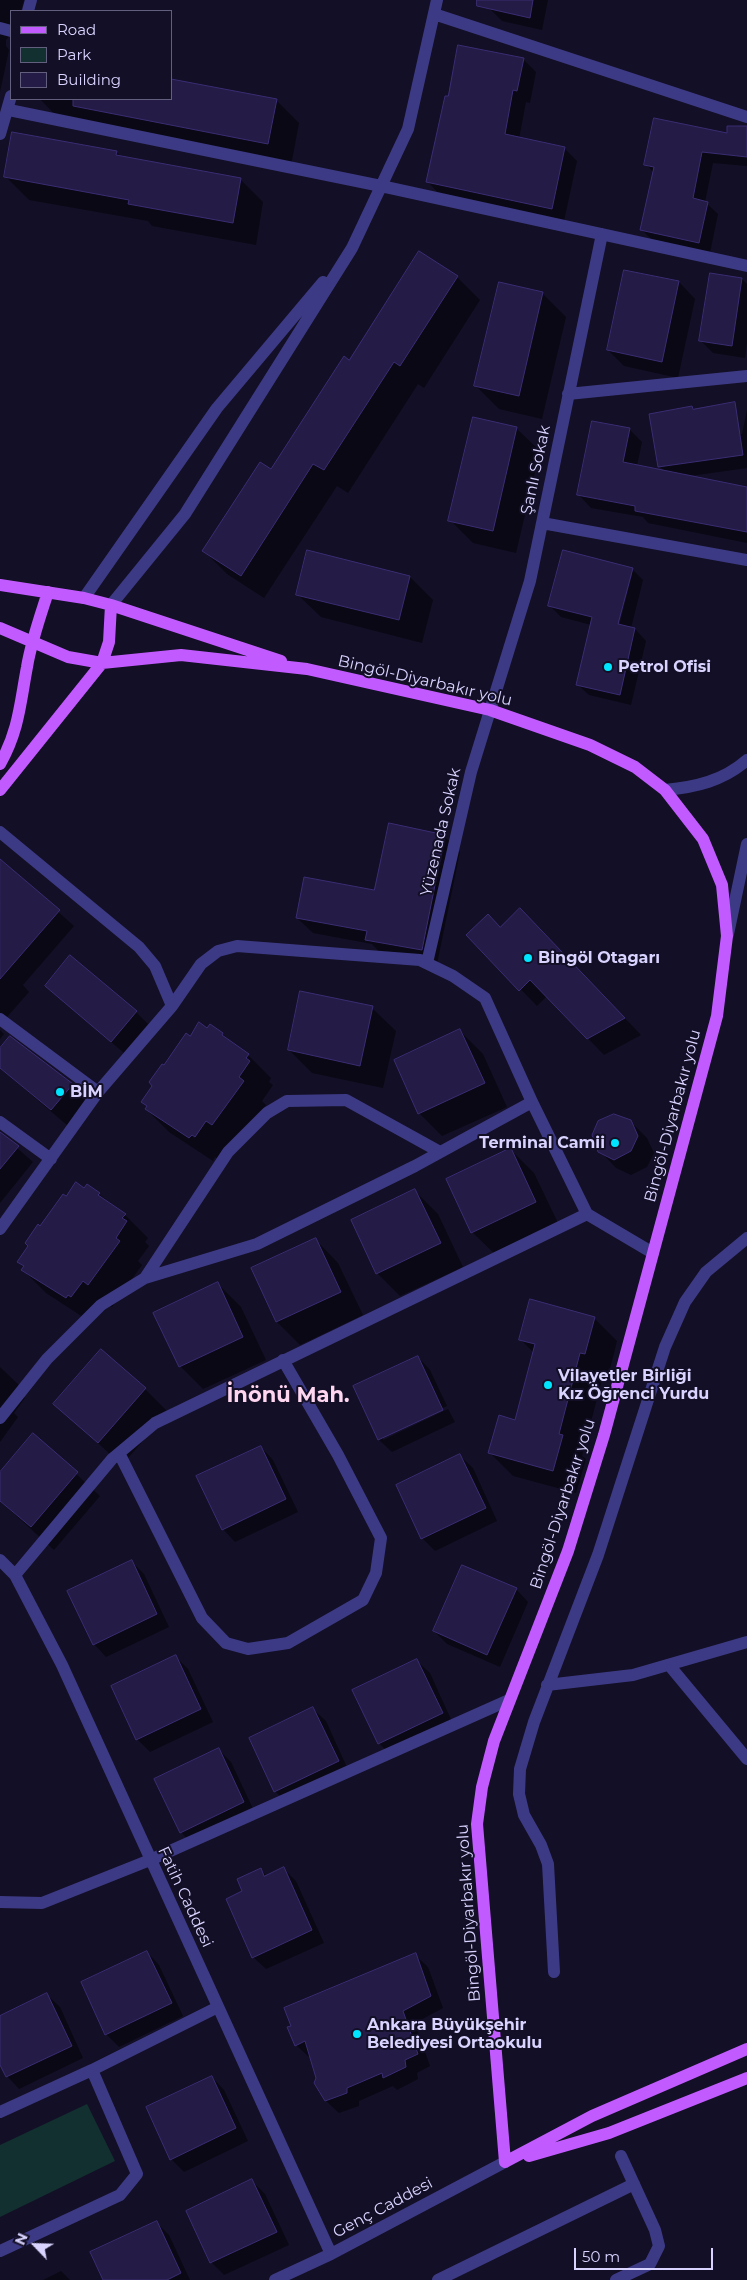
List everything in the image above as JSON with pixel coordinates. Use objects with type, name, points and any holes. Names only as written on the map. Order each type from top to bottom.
[{"type":"main road","name":"Bingöl-Diyarbakır yolu","points":[[0,586],[84,598],[111,605],[307,670]]},
{"type":"main road","points":[[0,764],[8,750],[21,713],[32,641],[48,592]]},
{"type":"main road","points":[[0,790],[102,664],[109,642],[111,605]]},
{"type":"main road","name":"Bingöl-Diyarbakır yolu","points":[[0,628],[68,657],[102,664],[181,655],[307,670],[490,710],[590,745],[635,767],[665,790],[703,839],[722,885],[727,936],[717,1016],[604,1435],[568,1551],[494,1740],[482,1787],[477,1824],[505,2162]]},
{"type":"main road","points":[[505,2162],[592,2116],[747,2049]]},
{"type":"main road","points":[[505,2162],[609,2133],[747,2078]]},
{"type":"street","points":[[111,605],[185,514],[352,248],[408,129],[437,0]]},
{"type":"street","points":[[434,14],[747,116]]},
{"type":"street","points":[[0,134],[9,110],[10,100]]},
{"type":"street","points":[[9,110],[381,186],[747,266]]},
{"type":"street","name":"Şanlı Sokak","points":[[490,710],[530,581],[602,234]]},
{"type":"street","points":[[84,598],[217,408],[352,248]]},
{"type":"street","points":[[568,394],[747,376]]},
{"type":"street","points":[[542,523],[747,560]]},
{"type":"street","name":"Yüzenada Sokak","points":[[427,964],[471,772],[490,710]]},
{"type":"street","points":[[665,790],[698,786],[732,773],[747,760]]},
{"type":"street","points":[[0,832],[139,947],[155,966],[172,1006]]},
{"type":"street","points":[[727,936],[747,844]]},
{"type":"street","points":[[0,1229],[98,1092],[172,1006],[201,964],[218,951],[237,946],[420,960],[453,976],[485,998],[532,1102],[587,1214],[653,1253]]},
{"type":"street","points":[[0,1019],[98,1092]]},
{"type":"street","points":[[144,1278],[228,1152],[267,1113],[287,1101],[346,1100],[440,1152]]},
{"type":"street","points":[[0,1418],[47,1359],[101,1306],[144,1278],[257,1244],[440,1152],[532,1102]]},
{"type":"street","points":[[0,1122],[51,1159]]},
{"type":"street","points":[[15,1575],[119,1454],[155,1423],[587,1214]]},
{"type":"street","points":[[554,1972],[548,1864],[541,1845],[524,1816],[519,1794],[520,1769],[547,1685],[598,1555],[665,1347],[685,1302],[706,1272],[747,1238]]},
{"type":"street","points":[[119,1454],[202,1618],[226,1643],[248,1649],[288,1643],[363,1600],[376,1573],[381,1538],[338,1454],[283,1360]]},
{"type":"street","name":"Fatih Caddesi","points":[[0,1560],[15,1575],[62,1664],[331,2254]]},
{"type":"street","points":[[547,1685],[633,1675],[747,1642]]},
{"type":"street","points":[[670,1665],[747,1759]]},
{"type":"street","points":[[0,1902],[42,1903],[150,1860],[509,1700]]},
{"type":"street","points":[[0,2112],[92,2070],[218,2007]]},
{"type":"street","points":[[0,2251],[120,2195],[137,2174],[92,2070]]},
{"type":"street","points":[[616,2280],[650,2264],[659,2246],[655,2230],[620,2156]]},
{"type":"street","name":"Genç Caddesi","points":[[275,2280],[331,2254],[505,2162]]},
{"type":"street","points":[[438,2280],[634,2184]]},
{"type":"green space","points":[[87,2104],[115,2161],[0,2217],[0,2145]]},
{"type":"building","points":[[477,0],[533,0],[530,18],[477,6]]},
{"type":"building","points":[[458,45],[524,58],[517,91],[513,90],[505,134],[565,147],[552,209],[426,182],[445,96],[448,96]]},
{"type":"building","points":[[172,79],[277,99],[268,144],[73,106],[73,100],[172,100]]},
{"type":"building","points":[[654,118],[727,133],[727,126],[747,126],[747,157],[702,152],[693,198],[708,202],[699,243],[640,230],[654,167],[644,165]]},
{"type":"building","points":[[12,132],[117,151],[116,155],[241,178],[233,223],[128,204],[129,200],[4,177]]},
{"type":"building","points":[[419,251],[458,276],[400,366],[394,362],[324,470],[313,464],[241,576],[202,551],[260,462],[271,469],[344,356],[349,360]]},
{"type":"building","points":[[624,270],[679,281],[662,362],[607,350]]},
{"type":"building","points":[[710,273],[742,278],[732,346],[699,341]]},
{"type":"building","points":[[499,282],[543,292],[519,396],[474,386]]},
{"type":"building","points":[[735,402],[743,455],[658,467],[649,414],[692,406],[693,409]]},
{"type":"building","points":[[473,417],[517,427],[493,531],[448,521]]},
{"type":"building","points":[[592,421],[630,428],[623,462],[747,487],[747,532],[635,511],[635,506],[577,495]]},
{"type":"building","points":[[307,550],[410,576],[399,620],[296,595]]},
{"type":"building","points":[[563,550],[633,568],[618,624],[635,628],[620,695],[576,685],[592,617],[548,606]]},
{"type":"building","points":[[389,823],[445,835],[422,950],[365,940],[367,931],[296,918],[304,877],[374,890]]},
{"type":"building","points":[[0,859],[60,910],[0,979]]},
{"type":"building","name":"Bingöl Otagarı","points":[[520,908],[625,1018],[587,1039],[530,980],[519,991],[466,935],[488,914],[500,927]]},
{"type":"building","points":[[70,955],[137,1011],[111,1042],[45,986]]},
{"type":"building","points":[[300,991],[373,1006],[360,1066],[288,1050]]},
{"type":"building","points":[[199,1022],[207,1028],[210,1024],[223,1033],[222,1035],[249,1054],[246,1058],[250,1061],[239,1077],[244,1081],[212,1125],[206,1121],[195,1137],[192,1135],[189,1138],[145,1109],[147,1106],[141,1102],[152,1086],[149,1082],[162,1064],[164,1065],[186,1033],[190,1036]]},
{"type":"building","points":[[460,1029],[485,1083],[418,1114],[394,1060]]},
{"type":"building","points":[[10,1036],[73,1084],[51,1110],[0,1068],[0,1048]]},
{"type":"building","name":"Terminal Camii","points":[[614,1114],[631,1120],[638,1136],[631,1151],[614,1160],[598,1152],[592,1135],[598,1121]]},
{"type":"building","points":[[0,1132],[19,1146],[0,1169]]},
{"type":"building","points":[[511,1148],[536,1202],[471,1233],[446,1179]]},
{"type":"building","points":[[76,1182],[84,1188],[87,1184],[100,1193],[98,1195],[126,1214],[122,1218],[127,1221],[116,1238],[120,1241],[88,1285],[83,1281],[71,1297],[68,1295],[66,1298],[21,1270],[24,1266],[17,1262],[28,1246],[25,1243],[38,1224],[40,1226],[63,1194],[66,1196]]},
{"type":"building","points":[[415,1189],[441,1243],[376,1274],[351,1220]]},
{"type":"building","points":[[316,1238],[341,1292],[276,1322],[251,1268]]},
{"type":"building","points":[[218,1282],[243,1337],[179,1367],[153,1313]]},
{"type":"building","name":"Vilayetler Birliği Kız Öğrenci Yurdu","points":[[530,1299],[595,1317],[585,1354],[580,1353],[559,1434],[563,1435],[553,1471],[488,1453],[499,1415],[515,1420],[535,1344],[519,1340]]},
{"type":"building","points":[[101,1349],[146,1388],[98,1443],[53,1404]]},
{"type":"building","points":[[418,1356],[443,1410],[378,1440],[353,1386]]},
{"type":"building","points":[[33,1433],[78,1472],[31,1527],[0,1501],[0,1472]]},
{"type":"building","points":[[261,1446],[286,1499],[222,1530],[196,1476]]},
{"type":"building","points":[[460,1454],[486,1508],[421,1539],[396,1485]]},
{"type":"building","points":[[132,1560],[157,1614],[93,1645],[67,1591]]},
{"type":"building","points":[[462,1565],[517,1588],[487,1655],[433,1631]]},
{"type":"building","points":[[176,1655],[201,1709],[136,1740],[111,1686]]},
{"type":"building","points":[[417,1659],[443,1713],[378,1744],[352,1690]]},
{"type":"building","points":[[313,1707],[339,1761],[274,1792],[249,1738]]},
{"type":"building","points":[[219,1748],[244,1802],[180,1833],[154,1779]]},
{"type":"building","points":[[284,1867],[312,1930],[252,1958],[226,1899],[242,1891],[237,1879],[261,1868],[264,1876]]},
{"type":"building","points":[[147,1951],[172,2003],[105,2035],[81,1982]]},
{"type":"building","points":[[416,1953],[431,1996],[403,2011],[418,2054],[405,2060],[406,2067],[383,2078],[382,2073],[347,2088],[347,2093],[325,2101],[314,2083],[316,2078],[305,2041],[295,2046],[287,2027],[291,2026],[284,2008]]},
{"type":"building","points":[[47,1993],[72,2046],[6,2077],[0,2065],[0,2016]]},
{"type":"building","points":[[212,2076],[236,2128],[170,2160],[146,2107]]},
{"type":"building","points":[[252,2179],[277,2232],[210,2263],[186,2211]]},
{"type":"building","points":[[157,2221],[181,2273],[167,2280],[103,2280],[90,2252]]},
{"type":"place","name":"Petrol Ofisi","points":[[608,667]]},
{"type":"place","name":"Bingöl Otagarı","points":[[528,958]]},
{"type":"place","name":"BİM","points":[[60,1092]]},
{"type":"place","name":"Terminal Camii","points":[[615,1143]]},
{"type":"place","name":"Vilayetler Birliği Kız Öğrenci Yurdu","points":[[548,1385]]},
{"type":"place","name":"Ankara Büyükşehir Belediyesi Ortaokulu","points":[[357,2034]]},
{"type":"district","name":"İnönü Mah.","points":[[288,1396]]}]
